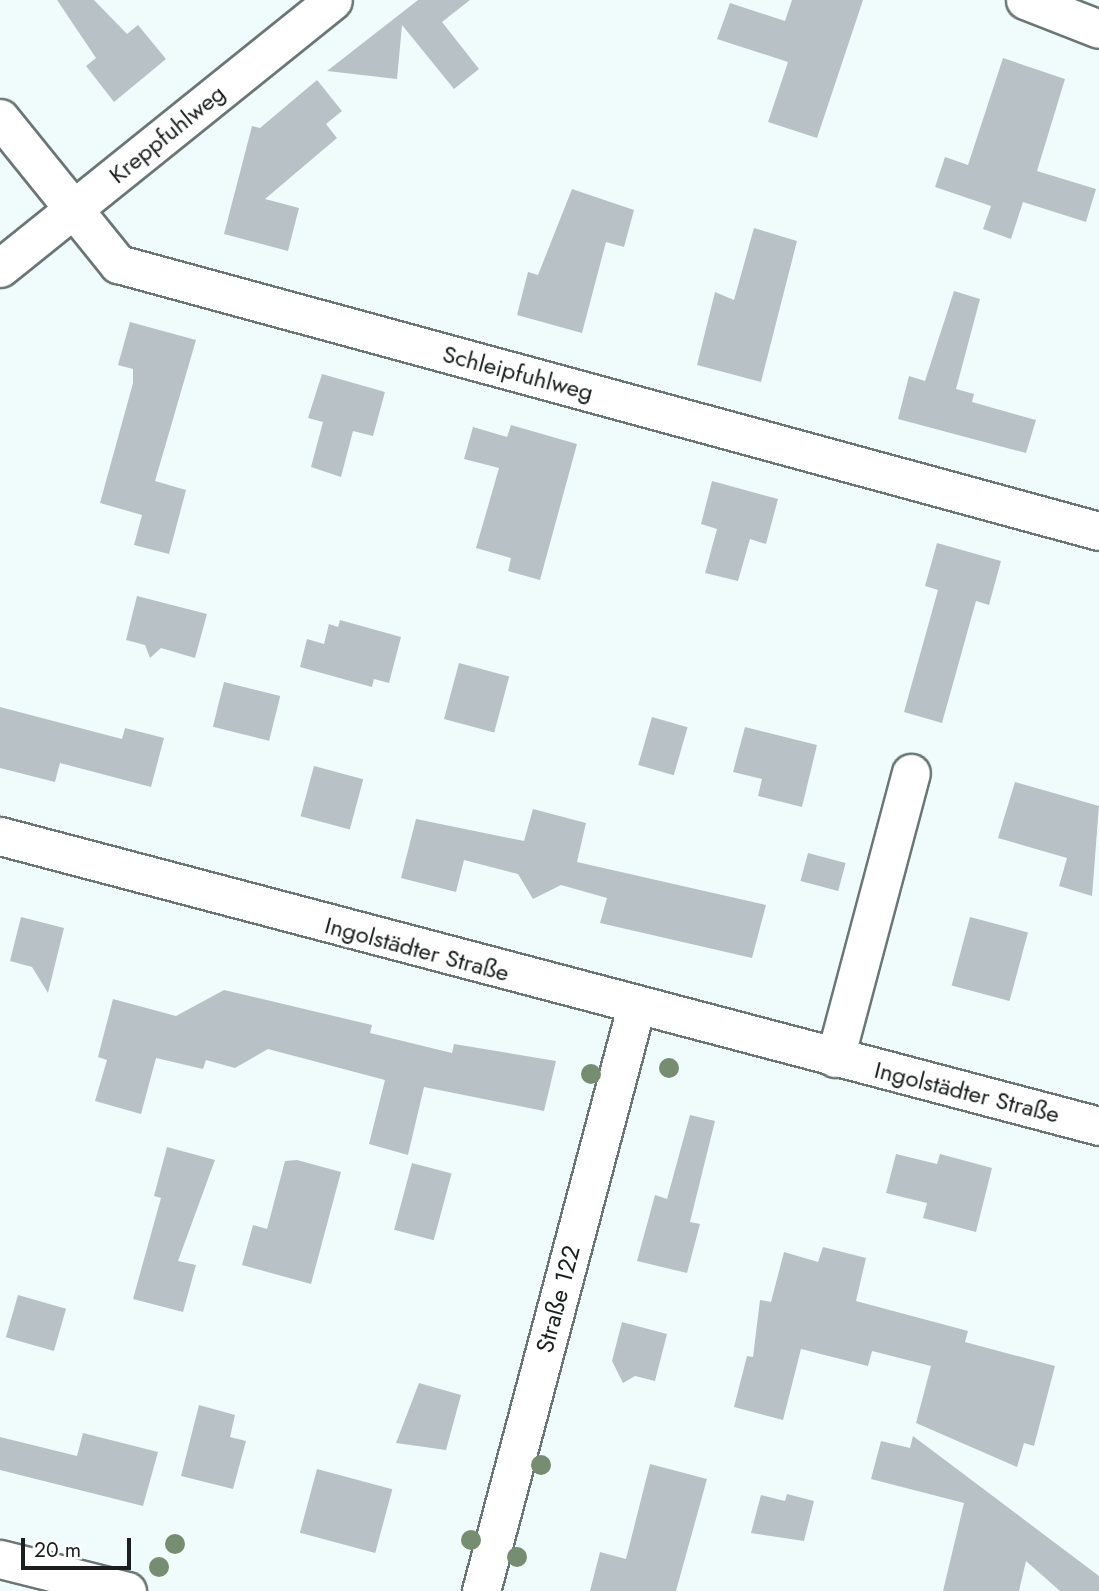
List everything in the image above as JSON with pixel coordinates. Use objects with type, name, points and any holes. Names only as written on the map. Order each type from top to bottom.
[{"type":"street","name":"Kreppfuhlweg","points":[[0,268],[333,0]]},
{"type":"street","points":[[1025,0],[1099,29]]},
{"type":"street","name":"Schleipfuhlweg","points":[[0,118],[118,264],[1099,531]]},
{"type":"street","points":[[835,1058],[911,773]]},
{"type":"street","name":"Ingolstädter Straße","points":[[0,836],[636,1007],[1099,1126]]},
{"type":"street","name":"Straße 122","points":[[481,1591],[636,1007]]},
{"type":"street","points":[[0,1559],[127,1591]]},
{"type":"building","points":[[57,0],[94,0],[127,34],[138,25],[166,59],[114,102],[86,66],[96,58]]},
{"type":"building","points":[[418,0],[470,0],[442,22],[479,69],[454,89],[402,25],[397,79],[327,71]]},
{"type":"building","points":[[792,0],[863,0],[817,138],[768,122],[788,62],[717,39],[730,3],[785,21]]},
{"type":"building","points":[[1003,58],[1065,79],[1037,171],[1096,189],[1086,222],[1023,202],[1011,239],[983,229],[991,206],[935,187],[945,157],[968,165]]},
{"type":"building","points":[[317,80],[342,111],[326,124],[337,138],[265,199],[299,208],[288,251],[224,234],[252,126],[260,128]]},
{"type":"building","points":[[572,189],[634,210],[624,247],[606,242],[582,333],[517,315],[528,272],[538,275]]},
{"type":"building","points":[[754,228],[797,241],[761,382],[697,365],[715,292],[734,300]]},
{"type":"building","points":[[954,291],[980,299],[956,389],[974,394],[972,402],[1036,420],[1026,453],[898,419],[909,376],[925,381]]},
{"type":"building","points":[[130,322],[196,340],[155,481],[186,490],[169,554],[134,545],[142,515],[100,503],[133,383],[133,369],[118,365]]},
{"type":"building","points":[[322,374],[385,392],[373,436],[353,431],[341,477],[311,467],[323,422],[308,418]]},
{"type":"building","points":[[511,425],[577,444],[540,580],[508,571],[511,558],[476,548],[499,468],[464,459],[473,427],[507,437]]},
{"type":"building","points":[[712,481],[778,499],[766,544],[750,539],[738,581],[705,573],[717,529],[701,524]]},
{"type":"building","points":[[937,543],[1001,561],[989,605],[976,601],[942,723],[904,712],[938,590],[925,586]]},
{"type":"building","points":[[137,596],[207,614],[195,658],[161,648],[150,658],[145,645],[126,640]]},
{"type":"building","points":[[340,620],[401,637],[389,683],[374,679],[372,687],[300,667],[307,639],[324,644],[329,624],[338,627]]},
{"type":"building","points":[[459,663],[509,676],[494,732],[444,719]]},
{"type":"building","points":[[224,682],[280,696],[269,741],[213,727]]},
{"type":"building","points":[[0,707],[122,739],[125,728],[164,738],[151,787],[60,763],[55,782],[0,768]]},
{"type":"building","points":[[652,717],[688,727],[674,775],[638,765]]},
{"type":"building","points":[[745,727],[817,745],[802,807],[758,796],[762,779],[733,772]]},
{"type":"building","points":[[314,766],[363,779],[350,829],[301,816]]},
{"type":"building","points":[[1015,782],[1099,806],[1092,896],[1059,886],[1067,858],[998,838]]},
{"type":"building","points":[[533,809],[586,823],[577,862],[766,905],[752,958],[600,923],[607,898],[561,885],[533,899],[518,874],[464,860],[456,892],[401,878],[416,819],[524,841]]},
{"type":"building","points":[[808,853],[846,863],[838,891],[800,881]]},
{"type":"building","points":[[21,917],[64,928],[48,993],[32,967],[10,961]]},
{"type":"building","points":[[970,917],[1028,933],[1010,1001],[952,986]]},
{"type":"building","points":[[224,990],[372,1025],[370,1033],[452,1053],[454,1044],[556,1061],[544,1111],[424,1087],[408,1155],[369,1144],[385,1080],[268,1049],[235,1068],[206,1060],[203,1069],[156,1058],[141,1114],[95,1101],[107,1060],[98,1057],[113,999],[176,1016]]},
{"type":"building","points":[[690,1115],[715,1121],[690,1222],[700,1224],[687,1273],[637,1261],[655,1195],[667,1199]]},
{"type":"building","points":[[167,1147],[215,1160],[178,1261],[196,1265],[183,1312],[133,1299],[161,1198],[154,1196]]},
{"type":"building","points":[[896,1154],[937,1164],[940,1154],[992,1168],[976,1232],[923,1218],[927,1203],[886,1193]]},
{"type":"building","points":[[297,1160],[341,1172],[311,1284],[242,1265],[253,1225],[267,1229],[285,1161]]},
{"type":"building","points":[[412,1163],[452,1174],[434,1240],[394,1230]]},
{"type":"building","points":[[823,1247],[866,1258],[856,1301],[968,1331],[965,1342],[1055,1366],[1034,1446],[1024,1443],[1017,1467],[916,1423],[931,1366],[872,1351],[868,1366],[801,1349],[783,1420],[734,1407],[747,1356],[753,1357],[760,1300],[771,1302],[784,1252],[818,1262]]},
{"type":"building","points":[[18,1295],[66,1309],[54,1351],[6,1337]]},
{"type":"building","points":[[622,1322],[667,1334],[655,1381],[635,1376],[623,1383],[612,1361]]},
{"type":"building","points":[[419,1383],[461,1395],[446,1450],[396,1443]]},
{"type":"building","points":[[199,1405],[235,1415],[230,1437],[246,1441],[233,1489],[181,1476]]},
{"type":"building","points":[[83,1433],[158,1452],[143,1506],[0,1470],[0,1437],[77,1456]]},
{"type":"building","points":[[913,1436],[1099,1576],[1099,1591],[1060,1591],[1026,1561],[1019,1591],[943,1591],[964,1503],[871,1479],[881,1441],[910,1448]]},
{"type":"building","points":[[650,1464],[707,1479],[676,1591],[590,1591],[600,1552],[626,1559]]},
{"type":"building","points":[[317,1469],[392,1489],[375,1553],[300,1533]]},
{"type":"building","points":[[787,1494],[814,1501],[804,1541],[751,1533],[761,1495],[785,1501]]}]
